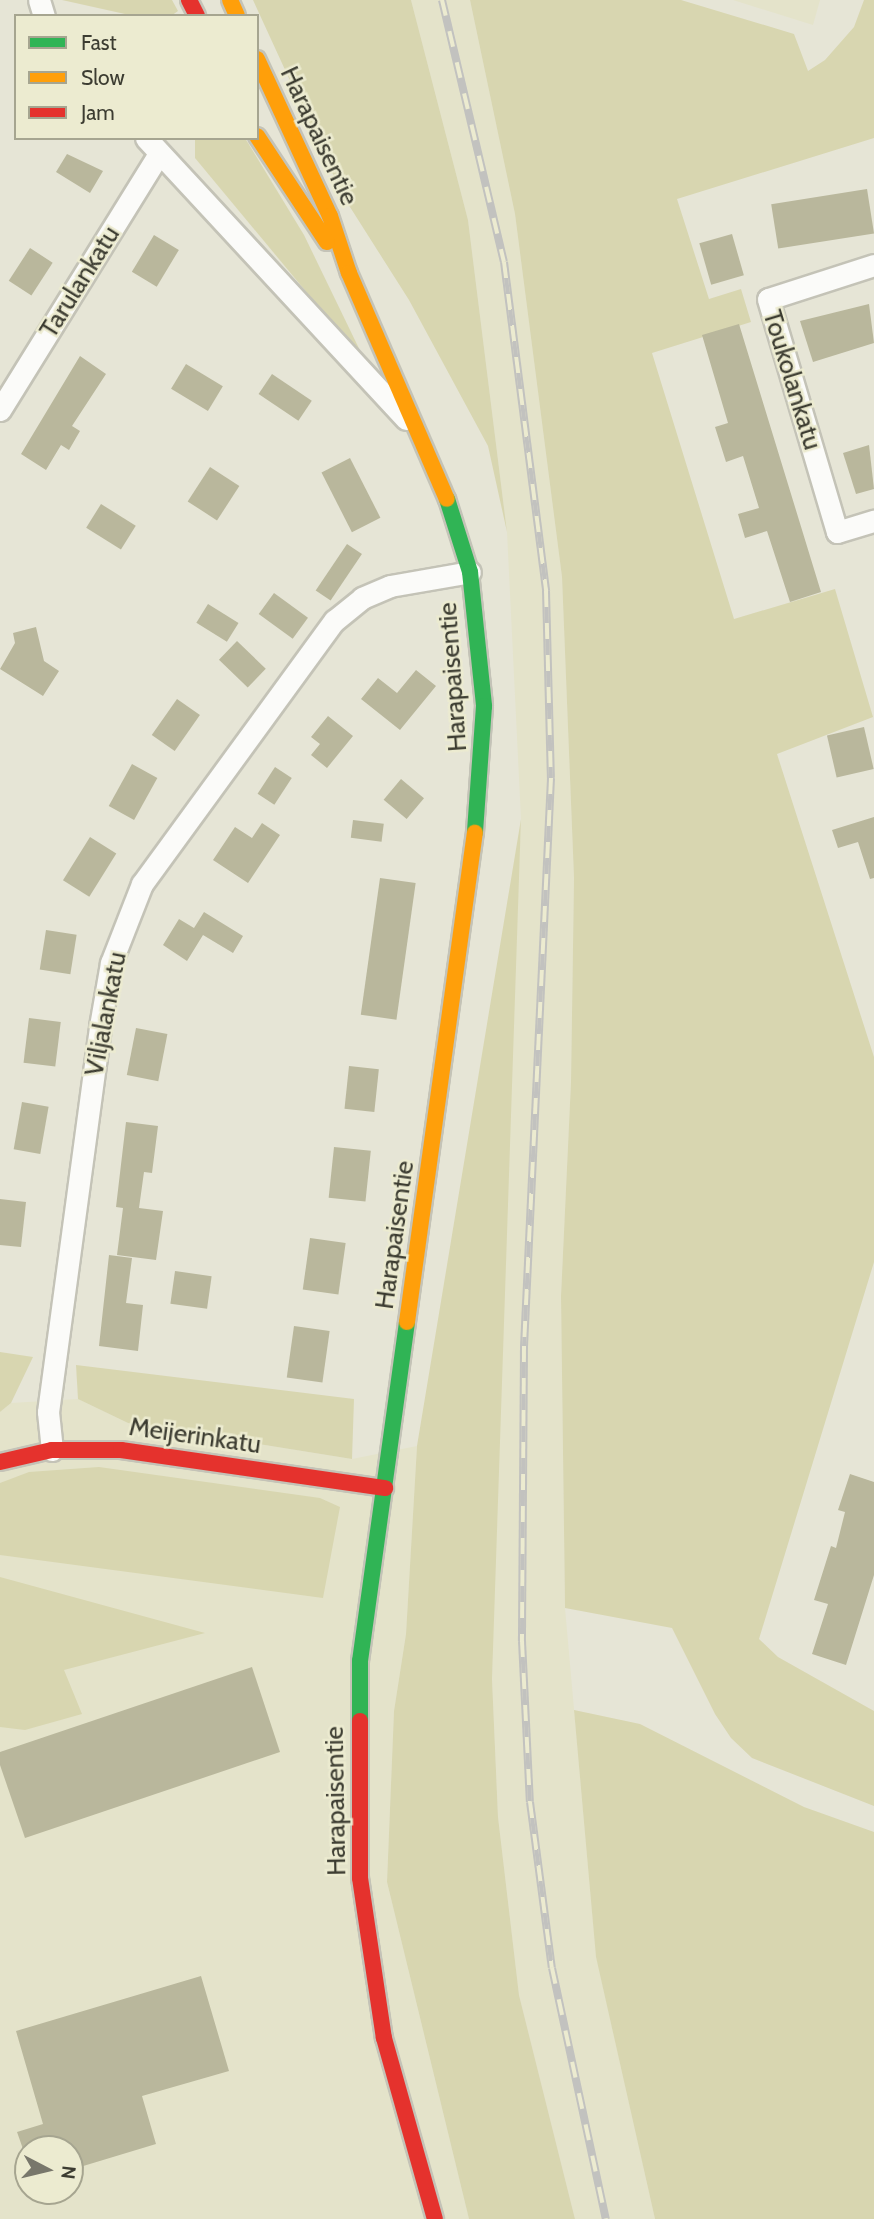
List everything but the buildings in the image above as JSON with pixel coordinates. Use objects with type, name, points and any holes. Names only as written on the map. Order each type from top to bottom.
[{"type":"main road","name":"Harapaisentie","points":[[259,63],[330,216],[349,273],[423,439],[470,572],[484,706],[481,786],[360,1661],[360,1878],[384,2038],[435,2219]]},
{"type":"main road","name":"Harapaisentie","points":[[259,139],[349,273]]},
{"type":"main road","name":"Meijerinkatu","points":[[0,1462],[52,1450],[121,1450],[385,1488]]},
{"type":"street","points":[[153,146],[423,439]]},
{"type":"street","name":"Tarulankatu","points":[[0,410],[153,146]]},
{"type":"street","name":"Toukolankatu","points":[[874,265],[768,299],[837,532],[874,521]]},
{"type":"street","name":"Viljalankatu","points":[[52,1450],[48,1412],[100,1026],[111,963],[142,884],[334,621],[362,598],[390,586],[470,572]]},
{"type":"shaded area","points":[[62,0],[172,0],[178,11],[174,14],[125,14]]},
{"type":"shaded area","points":[[253,0],[411,0],[468,220],[507,532],[488,446],[409,300],[343,196]]},
{"type":"shaded area","points":[[411,0],[470,0],[515,214],[562,577],[574,878],[571,1082],[561,1296],[565,1608],[596,1956],[655,2219],[575,2219],[519,1995],[498,1817],[492,1679],[496,1463],[521,819],[507,532],[468,220]]},
{"type":"shaded area","points":[[470,0],[681,0],[794,34],[808,71],[825,60],[854,27],[864,0],[874,0],[874,138],[677,199],[709,299],[741,289],[751,322],[652,353],[734,619],[835,589],[873,717],[777,754],[874,1057],[874,1262],[759,1639],[778,1657],[874,1711],[874,1806],[752,1758],[731,1738],[715,1714],[672,1628],[565,1608],[561,1296],[571,1082],[574,878],[562,577],[515,214]]},
{"type":"shaded area","points":[[733,0],[820,0],[813,25]]},
{"type":"shaded area","points":[[195,140],[246,140],[304,235],[367,365],[195,158]]},
{"type":"shaded area","points":[[521,819],[492,1679],[498,1817],[519,1995],[575,2219],[469,2219],[387,1882],[394,1711],[406,1634],[417,1446]]},
{"type":"shaded area","points":[[0,1352],[33,1357],[11,1403],[0,1412]]},
{"type":"shaded area","points":[[76,1365],[354,1399],[352,1459],[128,1423],[78,1399]]},
{"type":"shaded area","points":[[78,1399],[128,1423],[352,1459],[417,1446],[406,1634],[394,1711],[387,1882],[469,2219],[0,2219],[0,1412],[11,1403]]},
{"type":"shaded area","points":[[99,1467],[320,1498],[340,1507],[323,1598],[0,1555],[0,1483],[29,1472]]},
{"type":"shaded area","points":[[0,1577],[205,1633],[64,1670],[82,1714],[25,1730],[0,1727]]},
{"type":"shaded area","points":[[574,1710],[640,1724],[804,1807],[874,1832],[874,2219],[655,2219],[596,1957]]},
{"type":"railway","points":[[442,0],[504,262],[546,591],[551,778],[524,1346],[522,1641],[530,1802],[552,1968],[606,2219]]},
{"type":"traffic: fast","points":[[447,499],[470,572],[484,706],[475,833]]},
{"type":"traffic: fast","points":[[360,1721],[360,1661],[407,1322]]},
{"type":"traffic: slow","points":[[230,0],[236,14]]},
{"type":"traffic: slow","points":[[259,63],[330,216],[349,273],[447,499]]},
{"type":"traffic: slow","points":[[259,139],[327,242]]},
{"type":"traffic: slow","points":[[407,1322],[475,833]]},
{"type":"traffic: jam","points":[[189,0],[196,14]]},
{"type":"traffic: jam","points":[[0,1462],[52,1450],[121,1450],[385,1488]]},
{"type":"traffic: jam","points":[[360,1721],[360,1878],[384,2038],[435,2219]]}]
